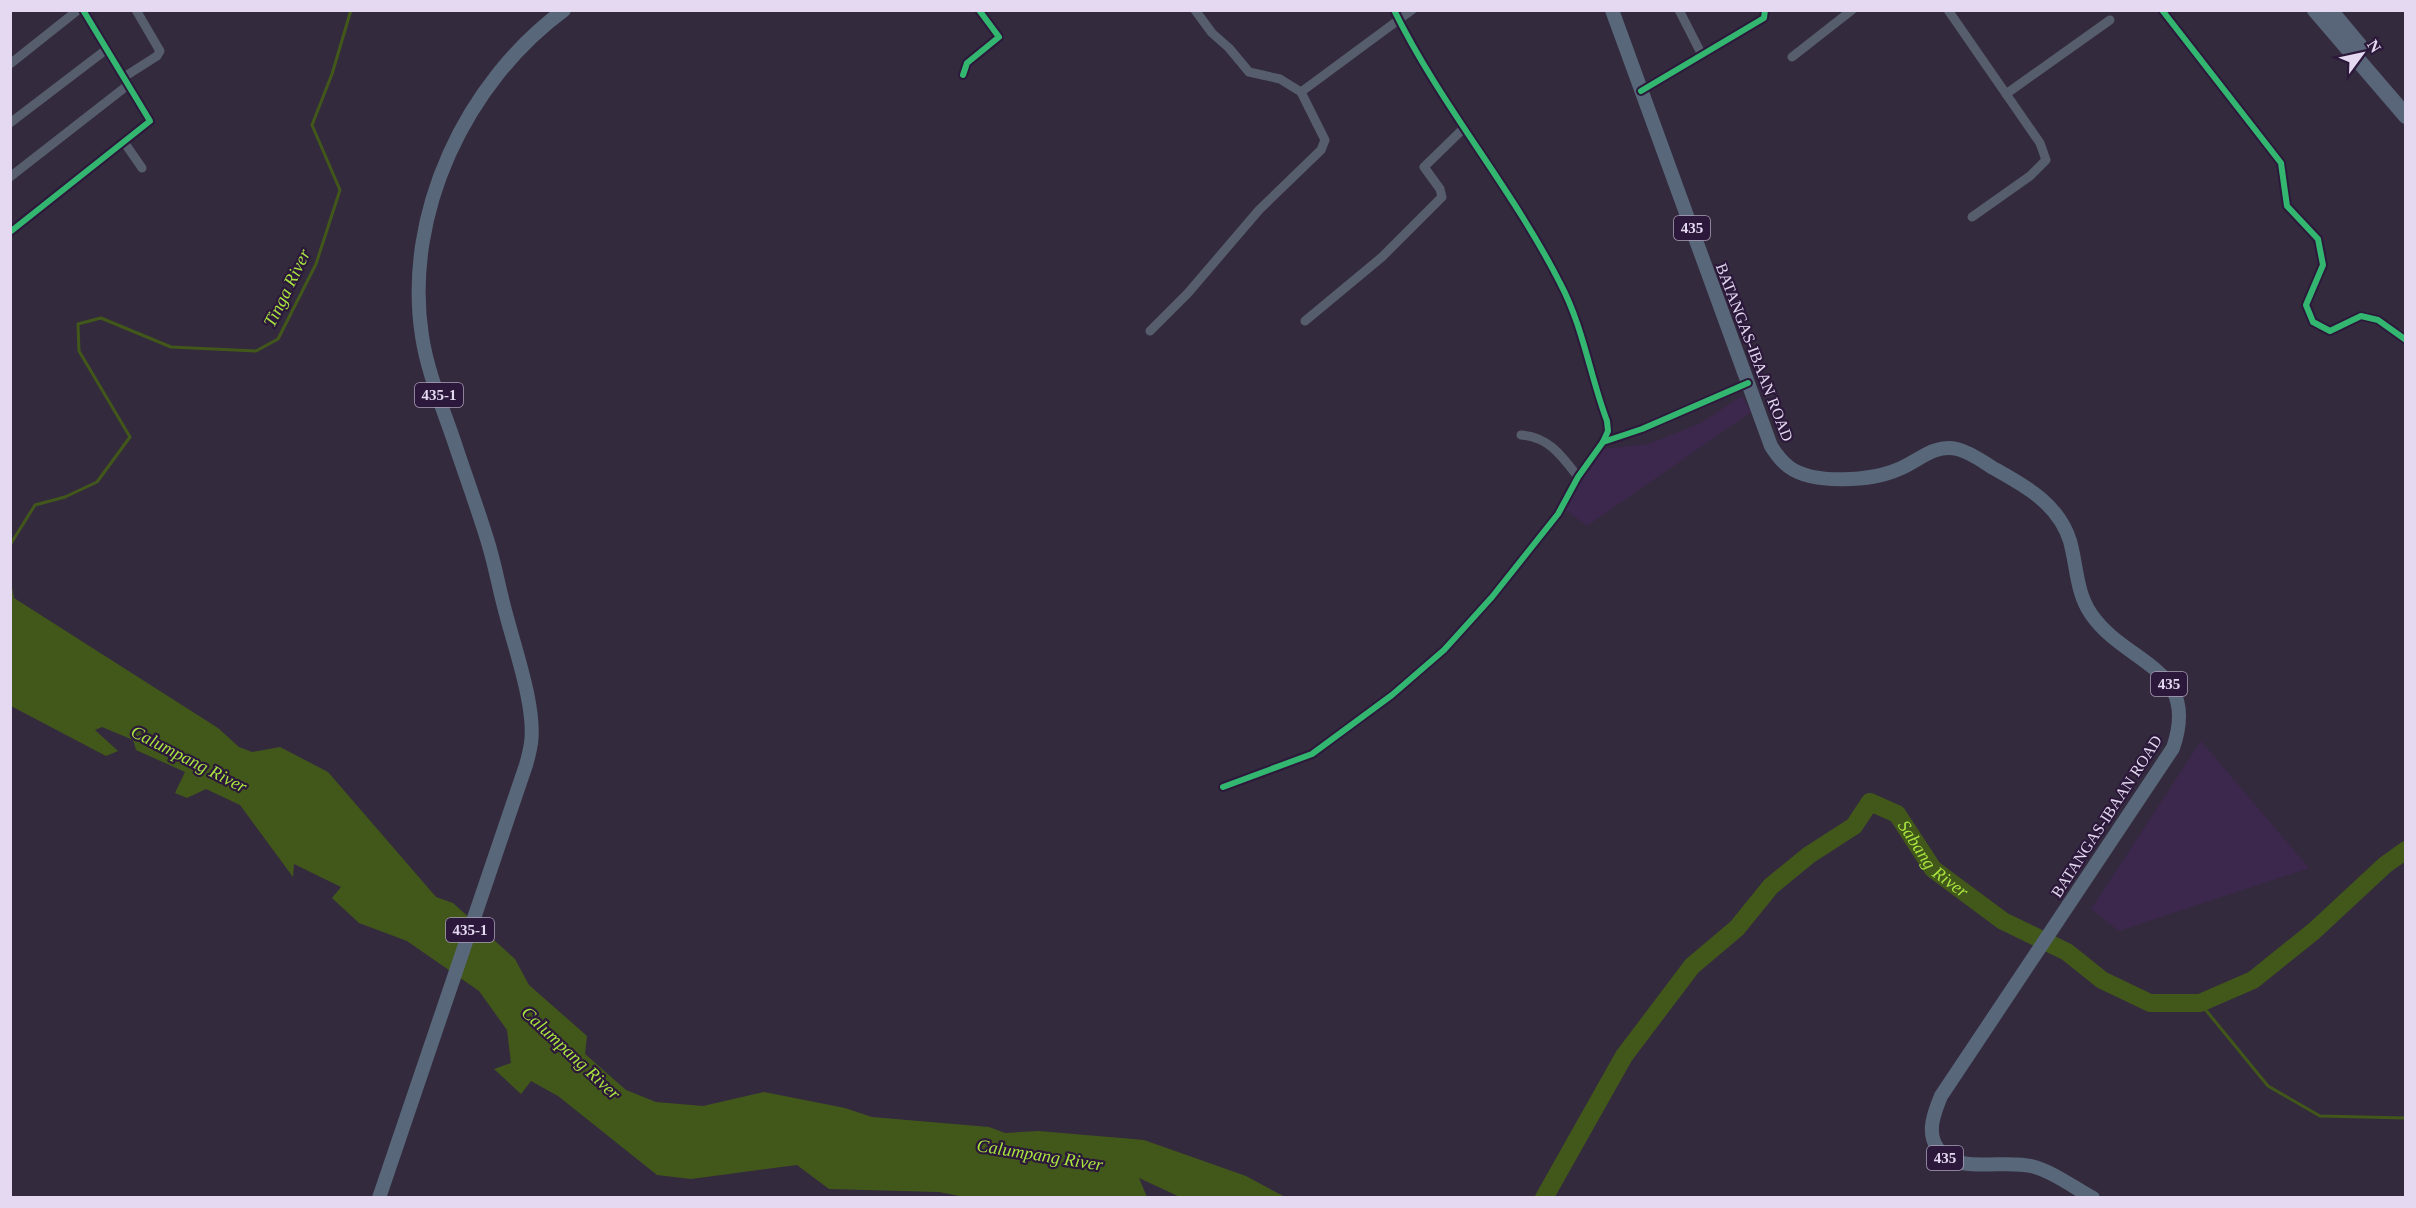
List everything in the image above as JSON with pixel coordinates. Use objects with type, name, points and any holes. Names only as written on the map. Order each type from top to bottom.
[{"type":"highway","points":[[2315,10],[2406,116]]},
{"type":"highway","points":[[2330,10],[2406,99]]},
{"type":"main road","name":"435-1","points":[[379,1197],[510,813],[532,741],[530,711],[488,541],[422,338],[419,304],[420,270],[432,204],[459,132],[475,103],[499,72],[564,10]]},
{"type":"main road","name":"BATANGAS-IBAAN ROAD","points":[[1612,10],[1771,446],[1789,467],[1800,473],[1840,480],[1898,470],[1936,448],[1948,448],[1968,454],[2045,500],[2055,512],[2070,540],[2082,600],[2089,612],[2108,635],[2160,672],[2171,687],[2179,716],[2173,748],[1941,1096],[1931,1121],[1934,1143],[1945,1158],[1964,1164],[2007,1162],[2032,1166],[2093,1197]]},
{"type":"street","points":[[10,64],[78,10]]},
{"type":"street","points":[[10,232],[150,121],[83,10]]},
{"type":"street","points":[[963,75],[967,63],[999,37],[979,10]]},
{"type":"street","points":[[1150,331],[1188,293],[1259,210],[1321,150],[1325,140],[1301,92],[1280,79],[1249,72],[1229,48],[1212,33],[1195,10]]},
{"type":"street","points":[[1301,92],[1396,15],[1412,10]]},
{"type":"street","points":[[1679,10],[1702,55]]},
{"type":"street","points":[[1641,91],[1764,18],[1765,10]]},
{"type":"street","points":[[1792,57],[1852,10]]},
{"type":"street","points":[[1948,10],[2040,143],[2046,160],[2030,176],[1972,217]]},
{"type":"street","points":[[2162,10],[2281,163],[2287,206],[2318,239],[2323,265],[2306,305],[2313,322],[2330,331],[2361,316],[2378,320],[2406,340]]},
{"type":"street","points":[[10,177],[157,56],[160,51],[140,12]]},
{"type":"street","points":[[1223,787],[1312,754],[1392,695],[1444,650],[1479,613],[1558,514],[1578,477],[1603,442],[1608,431],[1585,349],[1562,286],[1396,15]]},
{"type":"street","points":[[2006,94],[2110,20]]},
{"type":"street","points":[[10,123],[107,49]]},
{"type":"street","points":[[1305,321],[1388,251],[1442,197],[1440,189],[1424,167],[1464,128]]},
{"type":"street","points":[[124,142],[142,168]]},
{"type":"street","points":[[1603,442],[1641,429],[1748,383]]},
{"type":"street","points":[[1521,435],[1539,437],[1547,442],[1562,455],[1578,477]]},
{"type":"shaded area","points":[[1742,396],[1751,412],[1587,526],[1564,509],[1602,449],[1649,444],[1699,424]]},
{"type":"shaded area","points":[[2201,741],[2309,868],[2119,931],[2091,909]]},
{"type":"water","name":"Calumpang River","points":[[10,576],[14,598],[218,728],[239,747],[252,752],[280,747],[328,772],[436,897],[453,903],[515,959],[529,985],[587,1036],[585,1054],[626,1090],[656,1102],[703,1106],[764,1092],[845,1108],[872,1117],[989,1127],[1005,1133],[1039,1131],[1144,1140],[1246,1176],[1285,1197],[1180,1197],[1139,1178],[1147,1197],[970,1198],[939,1192],[829,1189],[797,1165],[691,1179],[657,1175],[558,1096],[531,1081],[521,1094],[494,1069],[511,1063],[507,1030],[479,991],[407,941],[359,923],[332,898],[341,887],[294,864],[293,877],[240,805],[206,789],[187,798],[175,793],[185,772],[136,750],[133,740],[102,727],[95,730],[118,751],[106,756],[11,706]]},
{"type":"waterway","name":"Tinga River","points":[[10,545],[35,505],[65,497],[97,482],[130,437],[79,351],[78,324],[101,318],[171,347],[256,351],[278,339],[316,264],[340,190],[312,125],[332,74],[351,10]]},
{"type":"waterway","name":"Sabang River","points":[[1544,1198],[1624,1056],[1692,966],[1737,928],[1771,886],[1809,855],[1854,826],[1870,802],[1897,814],[1933,869],[2003,921],[2067,952],[2102,980],[2150,1003],[2200,1003],[2253,980],[2314,931],[2385,865],[2406,850]]},
{"type":"waterway","points":[[2200,1003],[2268,1086],[2320,1116],[2406,1118]]},
{"type":"cycle path","points":[[10,232],[150,121],[83,10]]},
{"type":"cycle path","points":[[963,75],[967,63],[999,37],[979,10]]},
{"type":"cycle path","points":[[1394,10],[1433,80],[1541,248],[1568,299],[1607,421],[1608,431],[1603,442]]},
{"type":"cycle path","points":[[1641,91],[1764,18],[1765,10]]},
{"type":"cycle path","points":[[2162,10],[2281,163],[2287,206],[2318,239],[2323,265],[2306,305],[2313,322],[2330,331],[2361,316],[2378,320],[2406,340]]},
{"type":"cycle path","points":[[1223,787],[1312,754],[1392,695],[1444,650],[1492,597],[1558,514],[1578,477],[1603,442],[1642,429],[1748,383]]}]
